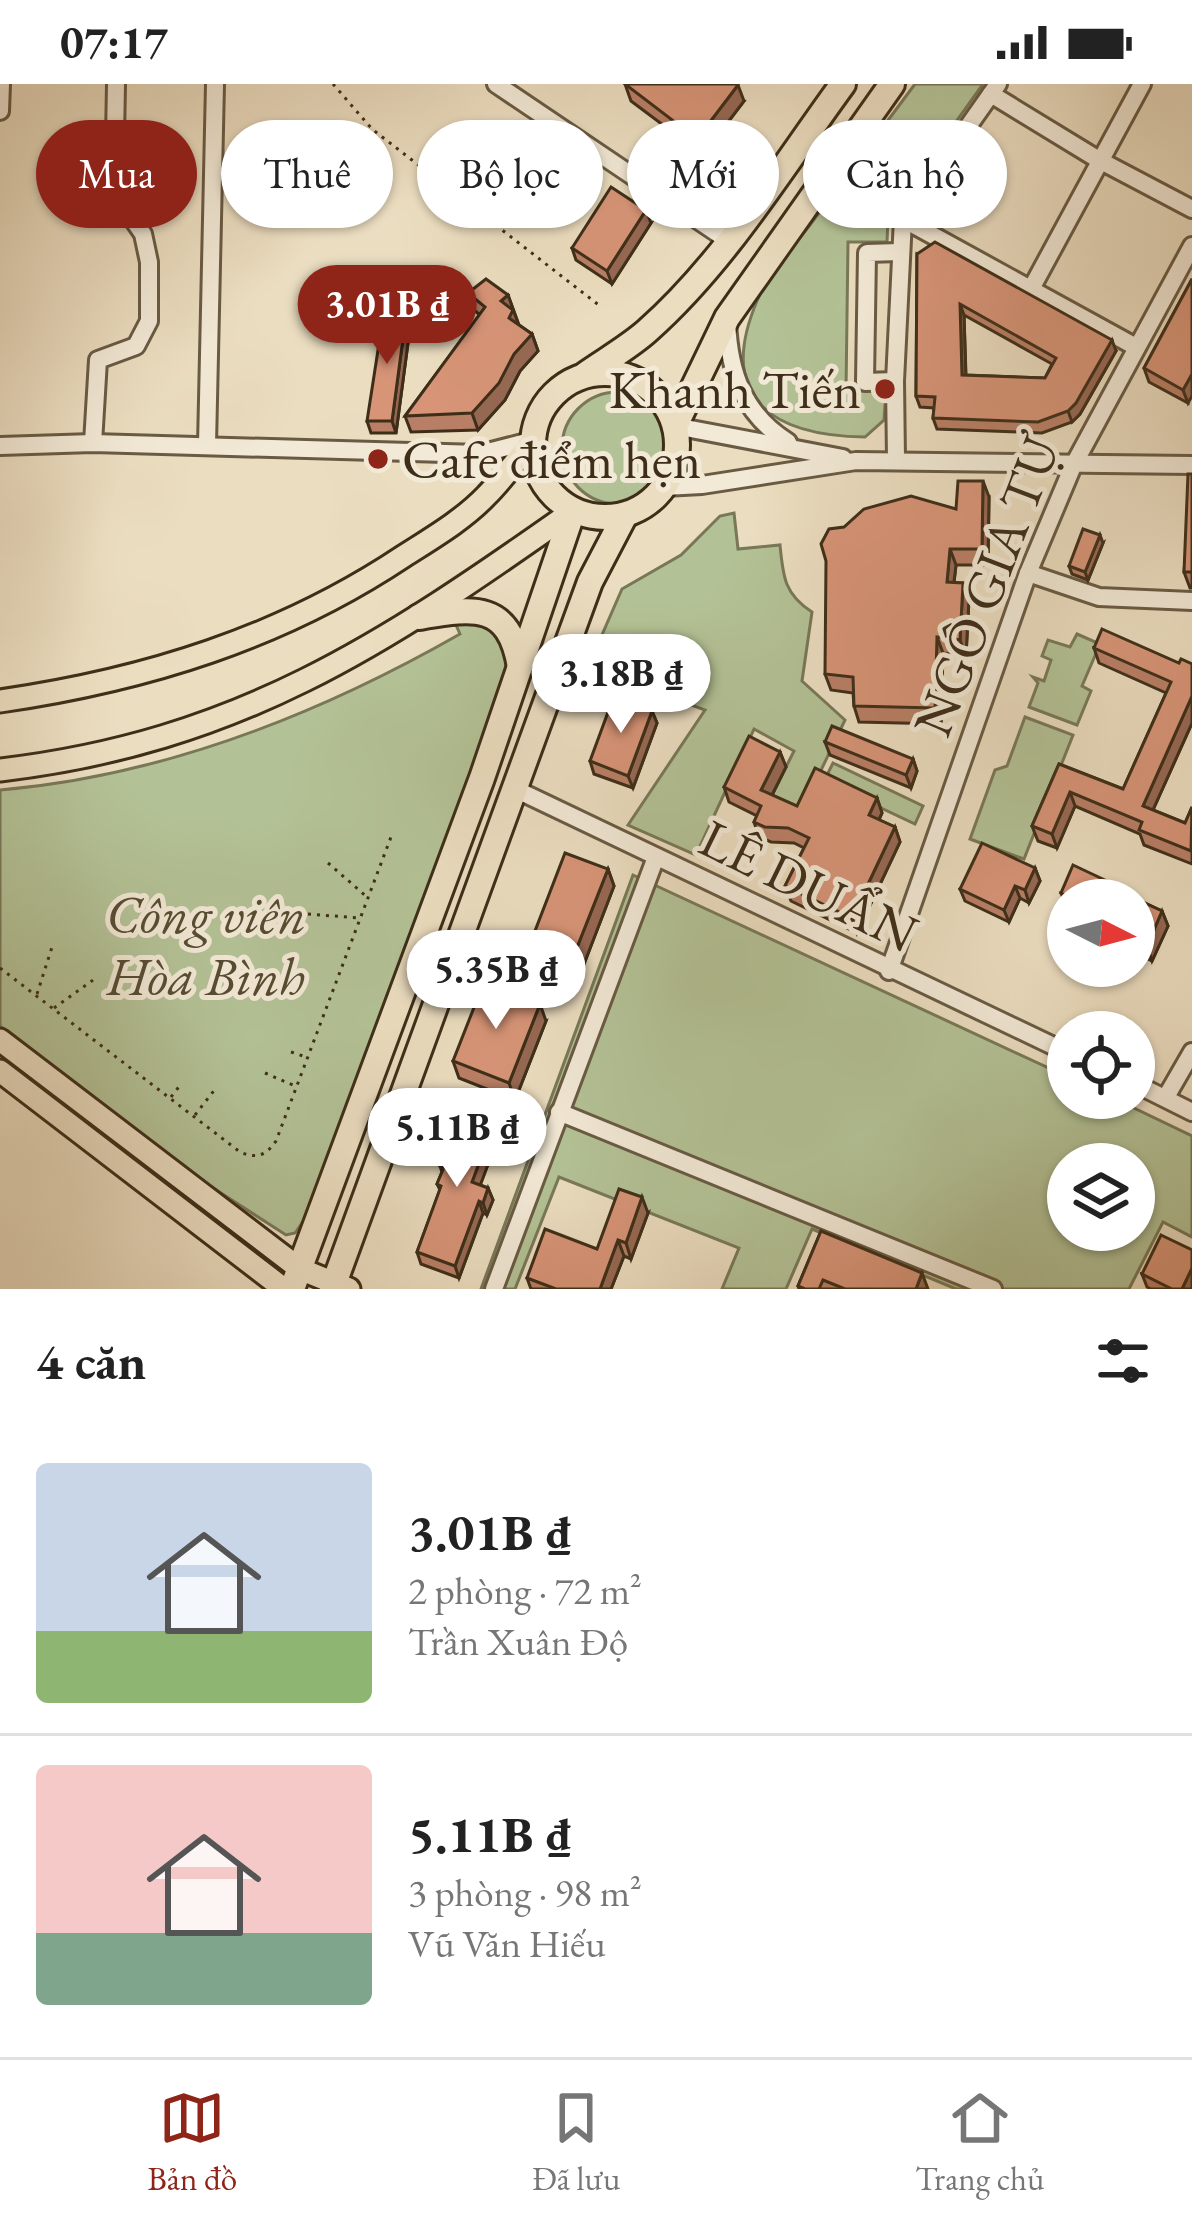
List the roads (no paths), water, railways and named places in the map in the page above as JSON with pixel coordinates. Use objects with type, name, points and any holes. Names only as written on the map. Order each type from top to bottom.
[{"type":"highway","points":[[584,375],[613,372],[640,381],[663,400],[675,426],[676,458],[664,487],[642,507],[625,514],[607,517],[573,511],[559,500],[539,473],[533,440],[544,407],[568,382],[646,332],[729,241],[843,84]]},
{"type":"highway","points":[[675,426],[727,318],[892,84]]},
{"type":"highway","points":[[292,1282],[520,669],[573,511]]},
{"type":"highway","points":[[338,1287],[590,582],[625,514]]},
{"type":"highway","points":[[419,617],[485,612],[503,623],[516,645],[520,669]]},
{"type":"main road","points":[[0,701],[133,676],[199,657],[296,619],[352,590],[444,530],[485,498],[533,440]]},
{"type":"main road","points":[[0,770],[106,754],[214,722],[313,679],[419,617],[573,511]]},
{"type":"main road","points":[[0,1040],[292,1282]]},
{"type":"main road","points":[[0,1071],[292,1282],[338,1287]]},
{"type":"street","points":[[0,111],[1,84]]},
{"type":"street","points":[[93,443],[98,360],[136,346],[148,320],[146,245],[119,203],[112,180],[116,84]]},
{"type":"street","points":[[207,445],[215,84]]},
{"type":"street","points":[[496,84],[729,241]]},
{"type":"street","points":[[1031,289],[1142,84]]},
{"type":"street","points":[[972,120],[994,89],[1099,160],[1192,209]]},
{"type":"street","points":[[896,460],[901,228]]},
{"type":"street","points":[[919,228],[1136,346]]},
{"type":"street","name":"NGÔ GIA TỰ","points":[[889,970],[1028,573],[1073,466],[1192,246]]},
{"type":"street","points":[[895,381],[865,382],[867,253],[898,252]]},
{"type":"street","points":[[727,318],[730,364],[741,393],[756,416],[799,448]]},
{"type":"street","points":[[675,426],[856,461]]},
{"type":"street","points":[[0,446],[93,443],[480,454],[533,440]]},
{"type":"street","points":[[664,487],[856,461],[1192,465]]},
{"type":"street","points":[[1028,573],[1099,597],[1192,601]]},
{"type":"street","name":"LÊ DUẨN","points":[[515,789],[1047,1043]]},
{"type":"street","points":[[494,1289],[656,857]]},
{"type":"street","points":[[1166,1097],[1192,1052]]},
{"type":"street","points":[[1155,1092],[1192,1112]]},
{"type":"street","points":[[560,1112],[993,1289]]},
{"type":"place","name":"Khanh Tiến","points":[[885,389]]},
{"type":"place","name":"Cafe điểm hẹn","points":[[378,459]]},
{"type":"park label","name":"Công viên Hòa Bình","points":[[206,945]]}]
